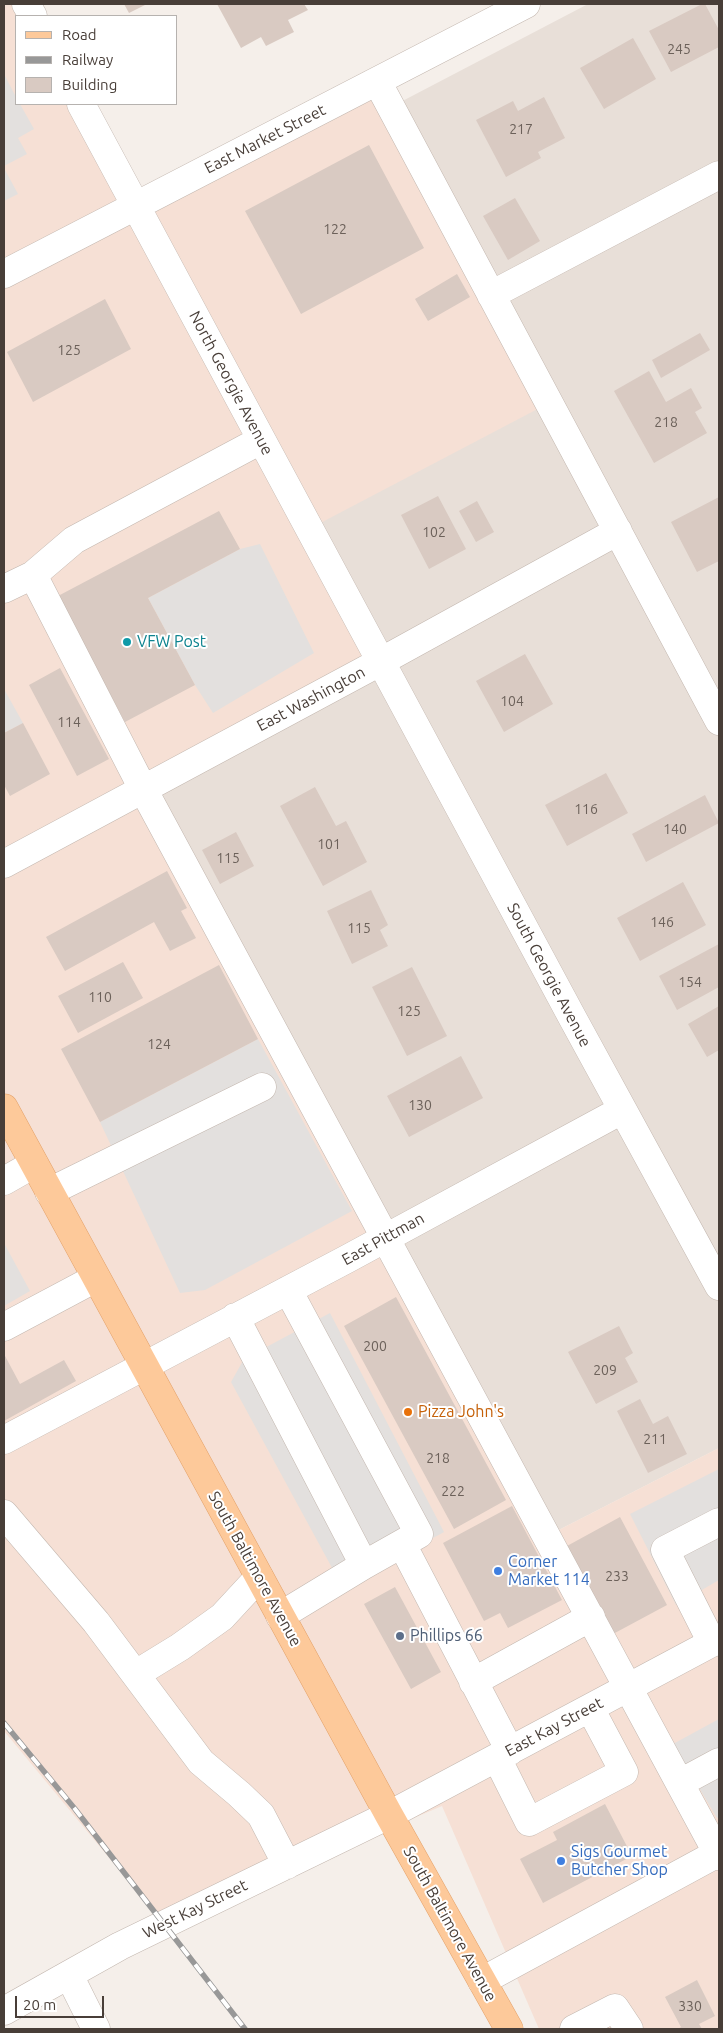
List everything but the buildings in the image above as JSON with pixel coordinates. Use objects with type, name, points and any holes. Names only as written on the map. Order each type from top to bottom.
[{"type":"main road","name":"South Baltimore Avenue","points":[[4,1108],[389,1815],[509,2029]]},
{"type":"street","points":[[26,4],[32,15]]},
{"type":"street","name":"East Market Street","points":[[4,274],[526,4]]},
{"type":"street","points":[[377,81],[719,721]]},
{"type":"street","name":"North Georgie Avenue","points":[[82,105],[380,662]]},
{"type":"street","points":[[491,295],[719,175]]},
{"type":"street","points":[[4,589],[33,575],[74,540],[261,440]]},
{"type":"street","name":"East Washington","points":[[4,863],[380,662],[618,531]]},
{"type":"street","points":[[33,575],[143,789],[718,1855],[482,1981]]},
{"type":"street","name":"South Georgie Avenue","points":[[380,662],[719,1286]]},
{"type":"street","points":[[49,1192],[262,1087]]},
{"type":"street","name":"East Pittman","points":[[4,1440],[622,1110]]},
{"type":"street","points":[[4,1181],[34,1164]]},
{"type":"street","points":[[4,1327],[96,1278]]},
{"type":"street","points":[[280,1616],[419,1534],[288,1290]]},
{"type":"street","points":[[235,1317],[364,1565]]},
{"type":"street","points":[[4,1514],[96,1622],[201,1762],[261,1815],[287,1865]]},
{"type":"street","points":[[715,1641],[665,1550],[719,1522]]},
{"type":"street","points":[[402,1544],[473,1682],[529,1822],[624,1772],[590,1708]]},
{"type":"street","points":[[136,1674],[180,1647],[222,1617],[259,1577]]},
{"type":"street","points":[[473,1682],[591,1617]]},
{"type":"street","name":"East Kay Street","points":[[389,1815],[715,1641]]},
{"type":"street","points":[[680,1783],[719,1762]]},
{"type":"street","name":"West Kay Street","points":[[4,2011],[164,1924],[389,1815]]},
{"type":"street","points":[[69,1974],[96,2029]]},
{"type":"street","points":[[574,2029],[615,2008],[629,2029]]},
{"type":"shaded area","points":[[4,4],[26,4],[32,15],[15,15],[15,105],[82,105],[136,206],[377,81],[549,403],[309,529],[380,662],[143,790],[547,1536],[719,1448],[719,2029],[539,2029],[442,1806],[164,1924],[4,1731]]},
{"type":"shaded area","points":[[588,4],[719,4],[719,1448],[547,1536],[143,789],[309,529],[391,107]]},
{"type":"shaded area","points":[[4,74],[15,95],[15,105],[21,105],[34,129],[18,138],[27,154],[4,166]]},
{"type":"shaded area","points":[[4,168],[18,194],[4,201]]},
{"type":"shaded area","points":[[260,544],[314,653],[213,713],[195,685],[148,598],[240,549]]},
{"type":"shaded area","points":[[4,689],[23,723],[4,733]]},
{"type":"shaded area","points":[[258,1039],[352,1211],[205,1290],[180,1293],[100,1122]]},
{"type":"shaded area","points":[[4,1243],[30,1291],[4,1306]]},
{"type":"shaded area","points":[[330,1313],[444,1532],[343,1588],[231,1382],[244,1359]]},
{"type":"shaded area","points":[[719,1469],[719,1580],[676,1605],[630,1514]]},
{"type":"shaded area","points":[[719,1719],[719,1817],[717,1818],[673,1744]]},
{"type":"railway","points":[[4,1723],[75,1809],[245,2029]]},
{"type":"place","name":"VFW Post","points":[[127,642]]},
{"type":"place","name":"Pizza John's","points":[[408,1412]]},
{"type":"place","name":"Corner Market 114","points":[[498,1571]]},
{"type":"place","name":"Phillips 66","points":[[400,1636]]},
{"type":"place","name":"Sigs Gourmet Butcher Shop","points":[[561,1861]]}]
